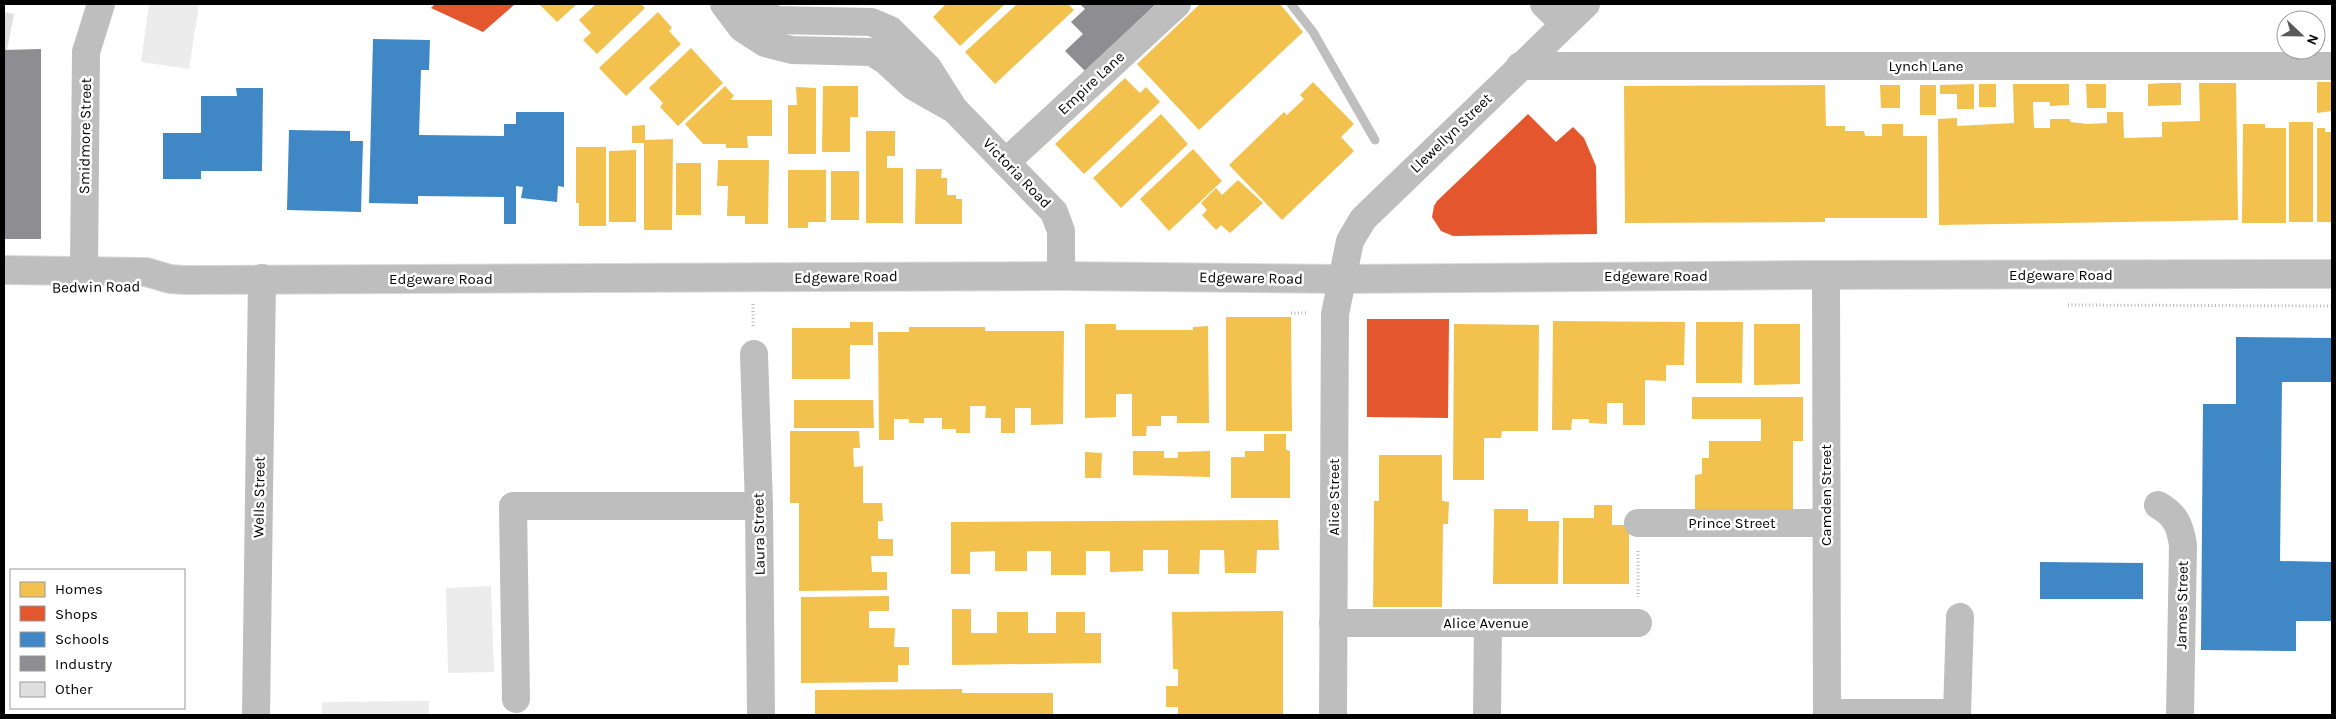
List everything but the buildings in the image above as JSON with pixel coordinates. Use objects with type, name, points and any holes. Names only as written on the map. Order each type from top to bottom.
[{"type":"street","name":"Smidmore Street","points":[[84,271],[86,52],[101,4]]},
{"type":"street","name":"Victoria Road","points":[[724,4],[742,28],[765,43],[792,50],[872,52],[880,56],[913,86],[954,109]]},
{"type":"street","name":"Victoria Road","points":[[743,4],[777,20],[847,12],[890,30],[928,68],[954,109],[1054,212],[1059,220],[1062,231],[1061,276]]},
{"type":"street","name":"Empire Lane","points":[[1006,162],[1177,4]]},
{"type":"street","points":[[1544,4],[1564,24]]},
{"type":"street","name":"Llewellyn Street","points":[[1341,279],[1350,241],[1363,219],[1586,4]]},
{"type":"street","name":"Lynch Lane","points":[[1520,66],[2332,66]]},
{"type":"street","name":"Bedwin Road","points":[[4,270],[146,272],[170,279]]},
{"type":"street","name":"Edgeware Road","points":[[170,279],[1061,276],[1341,279],[1826,275],[2332,274]]},
{"type":"street","name":"Camden Street","points":[[1826,275],[1827,714]]},
{"type":"street","name":"Wells Street","points":[[256,715],[262,278]]},
{"type":"street","name":"Bedwin Road","points":[[4,288],[146,287],[170,279]]},
{"type":"street","name":"Alice Street","points":[[1333,715],[1335,314],[1341,279]]},
{"type":"street","name":"Laura Street","points":[[754,354],[759,506],[761,715]]},
{"type":"street","name":"James Street","points":[[2158,505],[2173,515],[2181,531],[2183,545],[2180,715]]},
{"type":"street","points":[[516,699],[513,506],[759,506]]},
{"type":"street","name":"Prince Street","points":[[1638,523],[1826,523]]},
{"type":"street","points":[[1827,714],[1957,713],[1960,618]]},
{"type":"street","name":"Alice Avenue","points":[[1334,623],[1638,623]]},
{"type":"street","points":[[1487,715],[1488,623]]},
{"type":"path","points":[[753,278],[754,354]]},
{"type":"path","points":[[2063,305],[2332,306]]},
{"type":"path","points":[[1291,313],[1307,313]]},
{"type":"path","points":[[1638,523],[1638,623]]},
{"type":"shaded area","points":[[149,4],[199,4],[189,69],[141,62]]},
{"type":"shaded area","points":[[491,586],[494,672],[448,673],[446,588]]},
{"type":"shaded area","points":[[429,701],[429,715],[322,715],[322,702]]},
{"type":"waterway","points":[[1291,4],[1313,32],[1375,140]]}]
